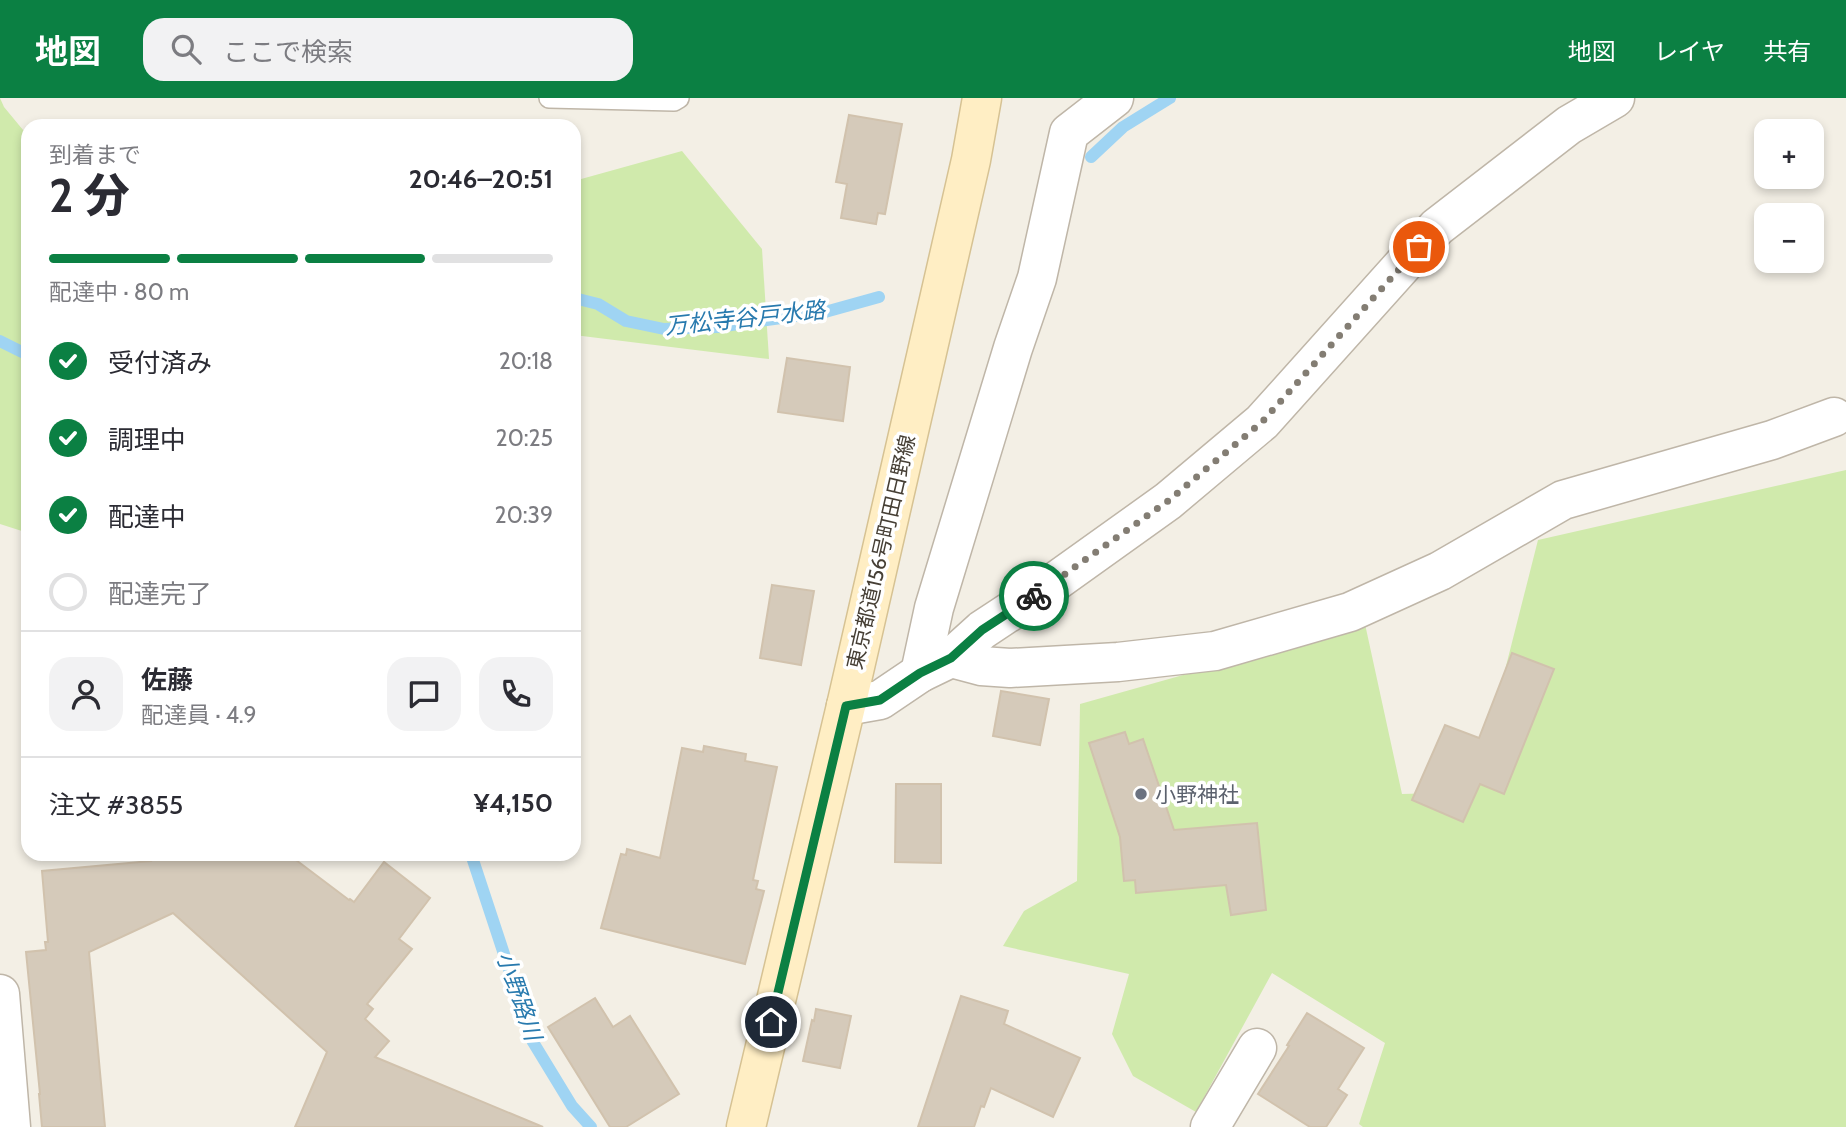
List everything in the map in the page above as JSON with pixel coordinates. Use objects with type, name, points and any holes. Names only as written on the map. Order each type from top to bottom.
[{"type":"main road","name":"東京都道156号町田日野線","points":[[746,1127],[971,160],[979,100]]},
{"type":"street","points":[[935,665],[934,608],[1037,278],[1069,133],[1114,98]]},
{"type":"street","points":[[846,706],[880,700],[935,665],[1168,501],[1262,422],[1437,227],[1569,125],[1615,98]]},
{"type":"street","points":[[935,665],[1010,668],[1118,662],[1215,651],[1350,612],[1440,571],[1563,500],[1772,440],[1840,412]]},
{"type":"street","points":[[0,994],[11,1127]]},
{"type":"street","points":[[1210,1127],[1257,1048]]},
{"type":"lane","points":[[549,98],[674,101],[679,98]]},
{"type":"green space","points":[[0,98],[21,128],[21,531],[0,524]]},
{"type":"green space","points":[[682,151],[762,249],[769,359],[581,336],[581,179]]},
{"type":"green space","points":[[1846,470],[1846,1127],[1363,1127],[1359,1124],[1385,1043],[1272,973],[1196,1112],[1133,1076],[1112,1034],[1129,974],[1003,946],[1024,911],[1077,881],[1080,704],[1365,624],[1402,794],[1474,792],[1538,540]]},
{"type":"building","points":[[849,115],[902,124],[885,214],[878,213],[876,224],[841,218],[847,184],[836,182]]},
{"type":"building","points":[[787,358],[850,367],[843,421],[778,412]]},
{"type":"building","points":[[772,585],[814,591],[801,665],[760,658]]},
{"type":"building","points":[[1512,653],[1554,669],[1504,794],[1480,784],[1463,822],[1412,800],[1445,725],[1479,738]]},
{"type":"building","points":[[1001,691],[1049,699],[1040,745],[993,736]]},
{"type":"building","points":[[1125,732],[1129,744],[1143,739],[1174,830],[1257,823],[1266,910],[1231,915],[1226,885],[1136,893],[1135,880],[1124,881],[1120,837],[1089,743]]},
{"type":"building","points":[[704,746],[746,754],[745,761],[777,767],[753,880],[758,881],[756,889],[764,891],[745,964],[601,928],[621,854],[626,855],[627,849],[660,858],[682,748],[703,752]]},
{"type":"building","points":[[896,784],[941,784],[941,863],[895,862]]},
{"type":"building","points":[[151,861],[297,861],[354,902],[384,862],[430,898],[399,939],[412,949],[367,1004],[373,1009],[365,1019],[389,1041],[375,1057],[543,1127],[295,1127],[327,1052],[173,913],[89,952],[105,1127],[42,1127],[26,952],[46,950],[45,942],[48,942],[42,871]]},
{"type":"building","points":[[961,996],[1008,1011],[1004,1024],[1080,1058],[1053,1117],[991,1088],[974,1127],[918,1127]]},
{"type":"building","points":[[595,998],[613,1027],[630,1016],[679,1094],[626,1127],[610,1127],[548,1027]]},
{"type":"building","points":[[816,1009],[851,1016],[840,1068],[803,1061]]},
{"type":"building","points":[[1307,1013],[1364,1048],[1338,1089],[1347,1095],[1326,1127],[1310,1127],[1258,1094]]},
{"type":"waterway","name":"万松寺谷戸水路","points":[[1091,157],[1123,127],[1170,98]]},
{"type":"waterway","name":"万松寺谷戸水路","points":[[581,300],[598,304],[626,321],[664,329],[717,327],[825,312],[879,297]]},
{"type":"waterway","name":"小野路川","points":[[0,341],[21,352]]},
{"type":"waterway","name":"小野路川","points":[[473,861],[533,1042],[572,1106],[591,1127]]},
{"type":"way so far","points":[[1034,596],[1168,501],[1262,422],[1419,247]]},
{"type":"place","name":"小野神社","points":[[1141,794]]},
{"type":"route","points":[[771,1022],[846,706],[880,700],[920,673],[951,658],[982,630],[1034,596]]}]
